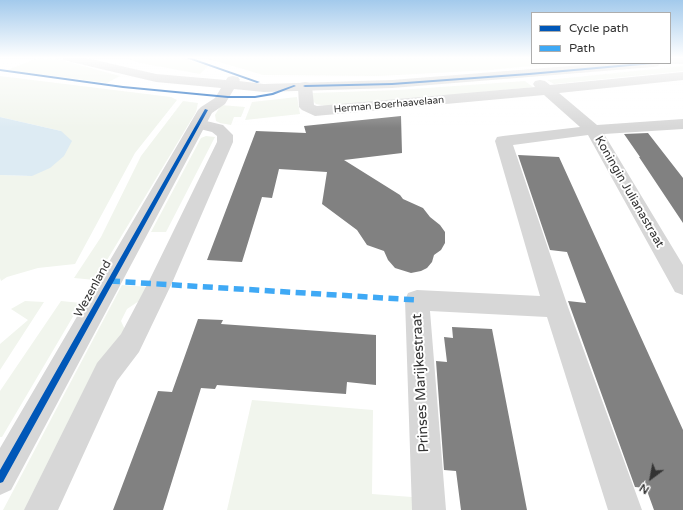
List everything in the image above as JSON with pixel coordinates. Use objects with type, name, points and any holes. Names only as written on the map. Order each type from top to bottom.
[{"type":"street","name":"Herman Boerhaavelaan","points":[[204,81],[225,82]]},
{"type":"street","name":"Herman Boerhaavelaan","points":[[217,81],[264,88],[392,84],[436,81]]},
{"type":"street","name":"Koningin Julianastraat","points":[[537,81],[592,130],[683,285]]},
{"type":"street","name":"Herman Boerhaavelaan","points":[[299,86],[307,107],[315,111],[636,81]]},
{"type":"street","name":"Wezenland","points":[[0,479],[202,117],[205,99],[225,82]]},
{"type":"street","points":[[41,510],[107,372],[130,343],[147,310],[225,142],[225,135],[202,117]]},
{"type":"street","points":[[625,510],[556,307],[503,141],[592,130],[683,124]]},
{"type":"street","name":"Prinses Marijkestraat","points":[[428,510],[416,300],[556,307]]},
{"type":"shaded area","points":[[0,81],[39,81],[171,97],[177,100],[135,153],[75,264],[38,268],[7,277],[1,281],[0,175],[32,176],[61,131],[0,117]]},
{"type":"shaded area","points":[[90,81],[111,81],[107,83]]},
{"type":"shaded area","points":[[525,81],[533,87],[332,107],[316,104],[312,100],[313,93],[398,90]]},
{"type":"shaded area","points":[[548,81],[586,81],[554,84]]},
{"type":"shaded area","points":[[297,97],[300,114],[245,120],[252,102]]},
{"type":"shaded area","points":[[183,101],[198,103],[196,112],[95,280],[74,278],[101,237],[141,156]]},
{"type":"shaded area","points":[[221,105],[245,107],[241,117],[234,117],[231,125],[216,121],[215,115]]},
{"type":"shaded area","points":[[0,117],[61,131],[72,141],[64,156],[50,168],[32,176],[0,175]]},
{"type":"shaded area","points":[[206,136],[215,137],[166,232],[151,232],[201,138]]},
{"type":"shaded area","points":[[122,285],[149,287],[142,299],[127,309],[121,321],[127,334],[30,510],[3,510]]},
{"type":"shaded area","points":[[25,301],[44,302],[0,370],[0,344],[28,320],[11,309]]},
{"type":"shaded area","points":[[61,301],[81,303],[2,437],[0,437],[0,391]]},
{"type":"shaded area","points":[[252,400],[373,410],[372,494],[412,497],[413,510],[227,510]]},
{"type":"building","points":[[401,116],[402,153],[344,160],[400,195],[403,199],[423,208],[430,217],[440,225],[445,232],[445,243],[441,250],[434,255],[432,262],[427,268],[411,273],[395,268],[388,260],[384,251],[367,245],[357,230],[322,204],[327,172],[279,169],[272,198],[262,197],[242,262],[207,260],[256,131],[306,133],[304,126]]},
{"type":"building","points":[[648,133],[683,178],[683,223],[624,134]]},
{"type":"building","points":[[518,155],[559,157],[683,430],[683,510],[654,510],[646,488],[635,487],[568,301],[586,303],[567,252],[550,250]]},
{"type":"building","points":[[198,319],[223,320],[221,324],[376,335],[376,385],[347,382],[346,394],[217,385],[215,389],[201,388],[163,510],[113,510],[158,391],[172,392]]},
{"type":"building","points":[[452,327],[492,329],[527,510],[461,510],[456,471],[444,470],[436,361],[447,362],[444,337],[453,338]]},
{"type":"marked path","points":[[110,281],[417,300]]},
{"type":"cycle path","points":[[78,81],[123,87],[228,97],[255,97],[273,94],[294,86]]},
{"type":"cycle path","points":[[305,86],[392,84],[436,81]]},
{"type":"cycle path","points":[[0,479],[206,110]]}]
